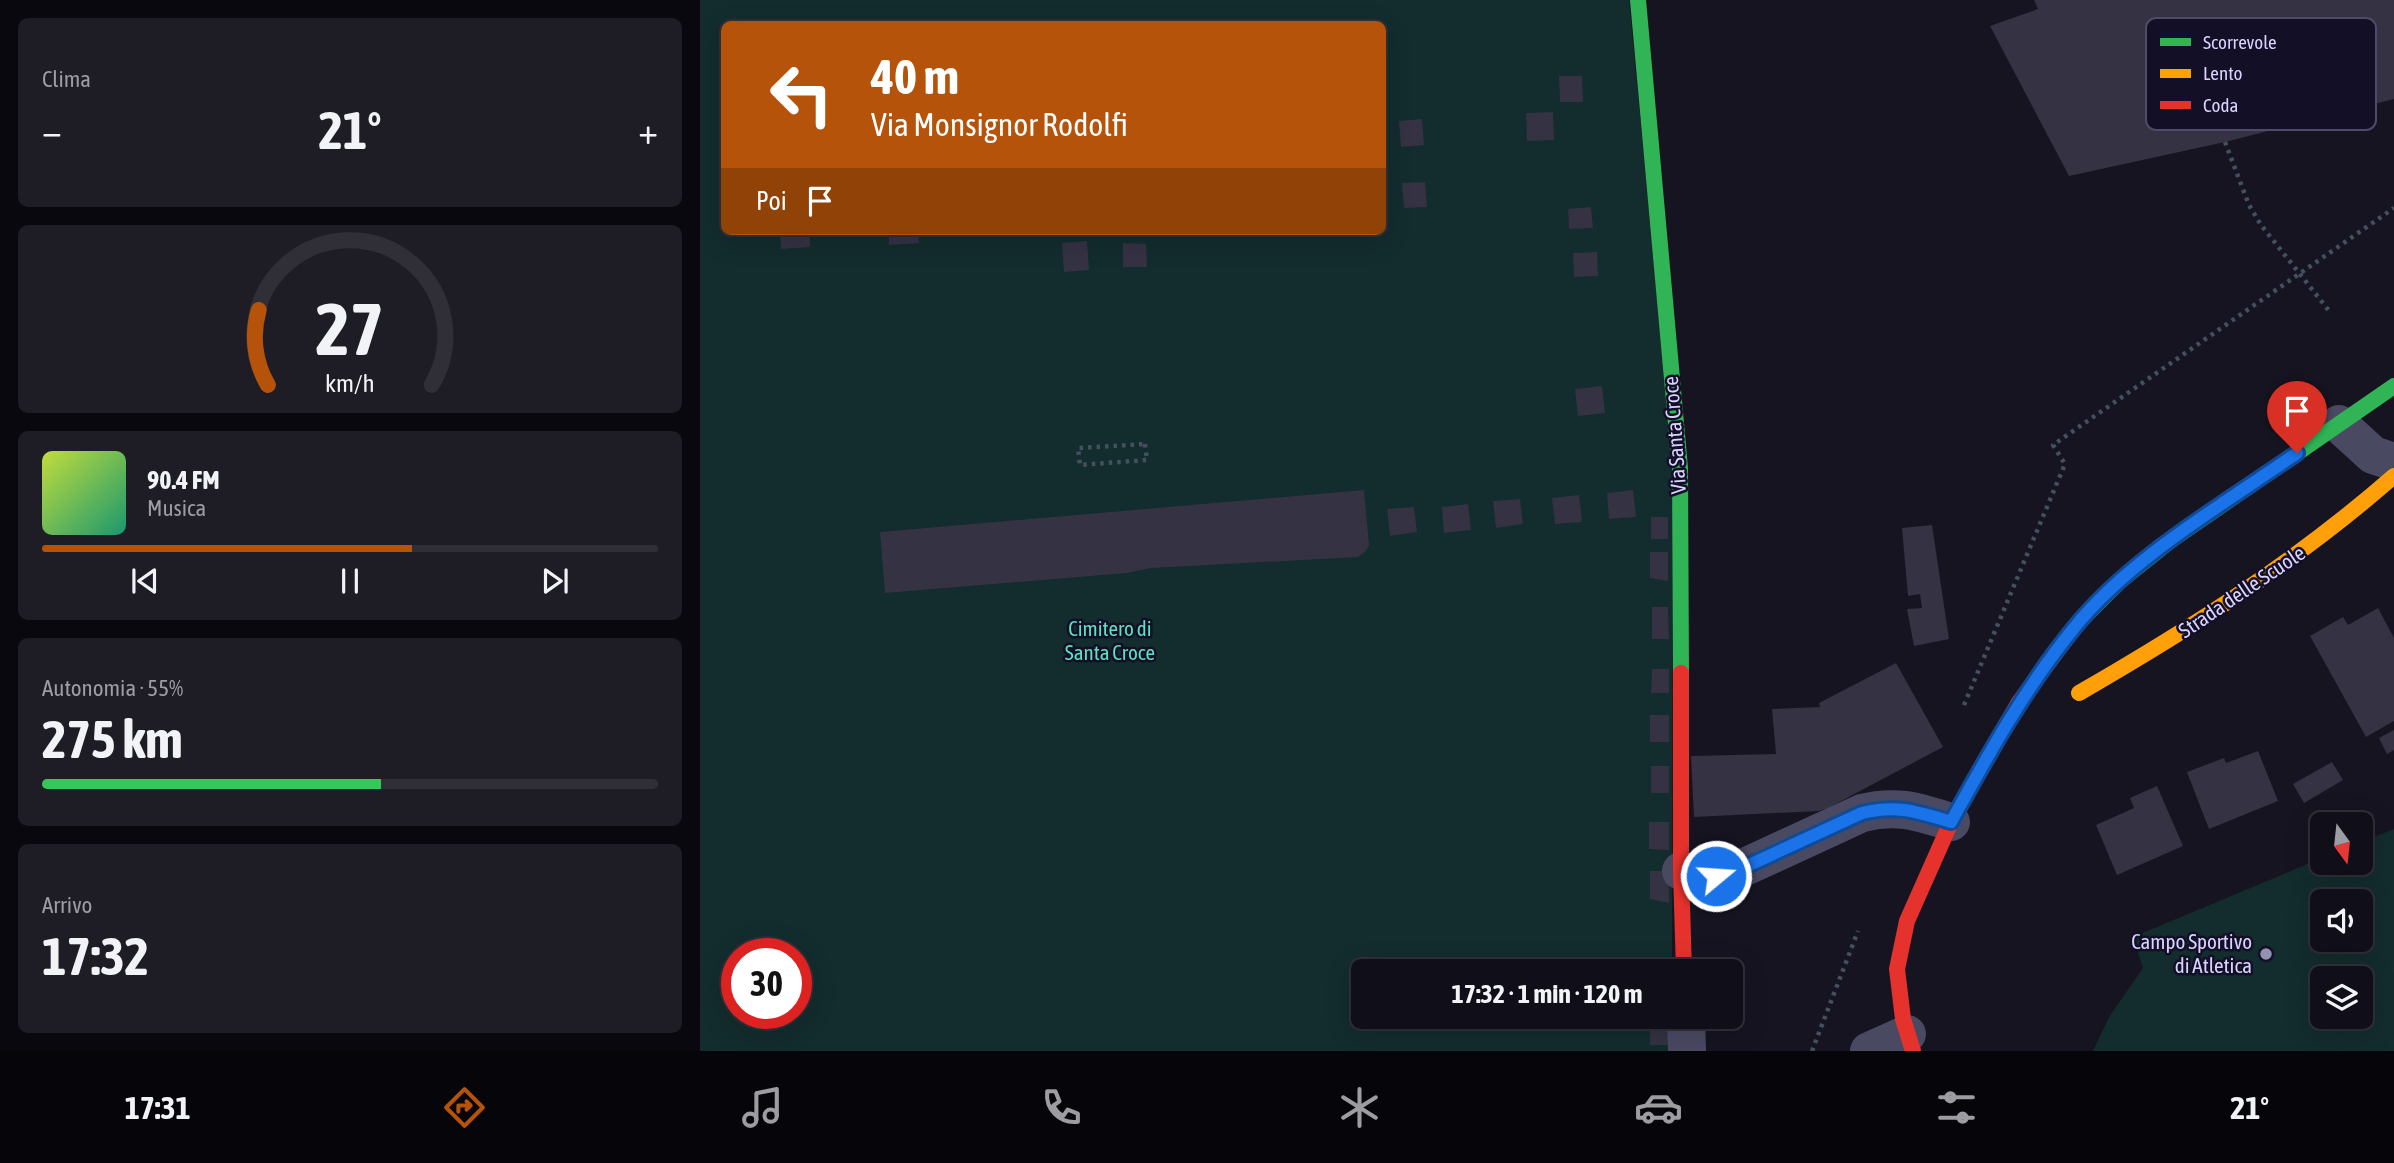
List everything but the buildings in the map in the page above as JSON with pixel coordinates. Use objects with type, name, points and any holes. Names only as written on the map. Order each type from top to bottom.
[{"type":"street","name":"Via Santa Croce","points":[[1637,0],[1680,468],[1684,959]]},
{"type":"street","points":[[1869,1051],[1910,1042],[1898,995],[1897,969],[1907,922],[1951,822],[2019,702],[2075,626],[2120,581],[2170,541],[2394,386]]},
{"type":"street","points":[[2339,424],[2373,455],[2394,462]]},
{"type":"street","name":"Strada delle Scuole","points":[[2079,693],[2166,643],[2250,588],[2322,537],[2394,476]]},
{"type":"street","points":[[1681,870],[1716,876],[1747,866],[1862,813],[1878,809],[1908,809],[1951,822]]},
{"type":"street","points":[[1686,1029],[1687,1051]]},
{"type":"path","points":[[2225,142],[2249,205],[2261,225],[2330,312]]},
{"type":"path","points":[[1964,705],[2065,464],[2053,445],[2394,208]]},
{"type":"path","points":[[1145,444],[1147,460],[1080,465],[1079,448],[1145,444]]},
{"type":"path","points":[[1812,1051],[1862,922]]},
{"type":"green space","name":"Cimitero di Santa Croce","points":[[700,0],[1629,0],[1673,463],[1672,959],[1351,959],[1351,1029],[1672,1029],[1672,1051],[700,1051]]},
{"type":"green space","name":"Campo Sportivo di Atletica","points":[[2394,829],[2394,1051],[2093,1051],[2109,1017],[2143,968],[2133,937],[2310,863],[2310,875],[2373,875],[2373,837]]},
{"type":"traffic: fast","points":[[1638,0],[1680,468],[1681,673]]},
{"type":"traffic: fast","points":[[2079,622],[2120,581],[2170,541],[2394,386]]},
{"type":"traffic: slow","points":[[2079,693],[2242,592],[2319,537],[2394,476]]},
{"type":"traffic: jam","points":[[1913,1051],[1903,1019],[1897,969],[1907,921],[1951,822],[2019,702],[2079,622]]},
{"type":"traffic: jam","points":[[1681,673],[1684,959]]},
{"type":"place","name":"Campo Sportivo di Atletica","points":[[2266,954]]},
{"type":"route","points":[[1716,876],[1747,866],[1862,813],[1878,809],[1908,809],[1951,822],[2019,702],[2075,626],[2120,581],[2170,541],[2297,453]]}]
